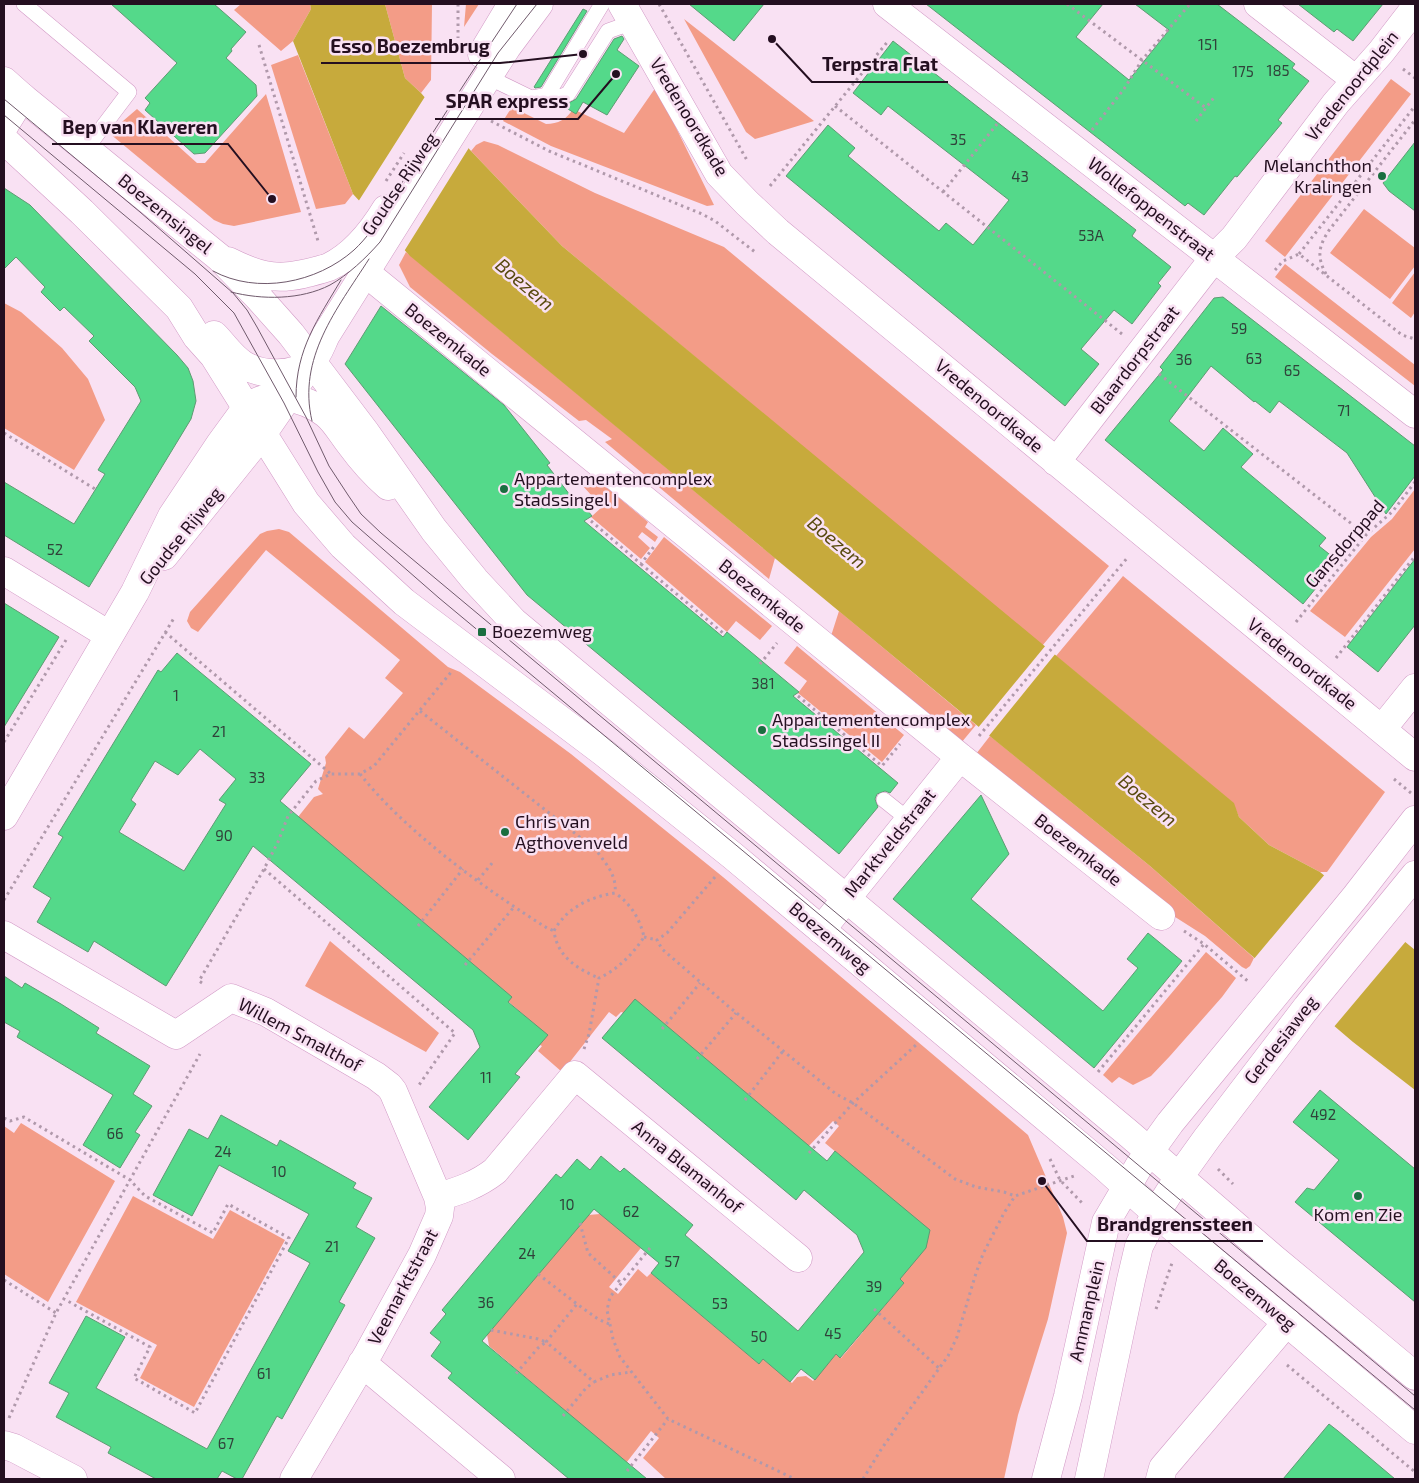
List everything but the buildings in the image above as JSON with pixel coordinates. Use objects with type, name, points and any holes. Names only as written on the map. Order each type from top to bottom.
[{"type":"street","name":"Goudse Rijweg","points":[[135,592],[263,433],[312,362],[326,335],[366,273],[381,232],[451,121],[512,4]]},
{"type":"street","name":"Goudse Rijweg","points":[[451,121],[488,76],[539,4]]},
{"type":"street","name":"Wollefoppenstraat","points":[[887,4],[1415,414]]},
{"type":"street","points":[[1258,4],[1356,80]]},
{"type":"street","name":"Vredenoordplein","points":[[1214,258],[1234,238],[1336,103],[1415,8]]},
{"type":"street","name":"Vredenoordkade","points":[[629,15],[719,174],[747,203],[778,232],[1415,757]]},
{"type":"street","name":"Boezemsingel","points":[[13,89],[220,258],[277,319],[312,362]]},
{"type":"street","points":[[4,126],[13,89]]},
{"type":"street","points":[[4,140],[82,212],[179,308],[208,328],[236,359],[252,369],[282,374],[298,370],[312,362],[366,433],[434,530],[475,580],[514,622],[1415,1376]]},
{"type":"street","name":"Goudse Rijweg","points":[[220,258],[244,269],[265,275],[282,277],[300,275],[328,267],[363,240],[381,232]]},
{"type":"street","name":"Blaardorpstraat","points":[[1056,462],[1214,258]]},
{"type":"street","name":"Boezemkade","points":[[366,273],[960,757],[1161,916]]},
{"type":"street","points":[[179,308],[197,337],[214,356],[263,433]]},
{"type":"street","points":[[247,408],[263,399],[278,397],[307,403],[329,417],[368,468],[434,530]]},
{"type":"street","name":"Goudse Rijweg","points":[[4,816],[135,592],[172,516],[220,444],[247,408]]},
{"type":"street","name":"Boezemweg","points":[[263,433],[285,472],[306,503],[343,546],[404,602],[603,752],[733,856],[1106,1167],[1156,1212],[1415,1430]]},
{"type":"street","points":[[4,571],[109,635]]},
{"type":"street","points":[[1382,729],[1415,688]]},
{"type":"street","name":"Marktveldstraat","points":[[821,930],[960,757]]},
{"type":"street","name":"Gerdesiaweg","points":[[1148,1151],[1269,987],[1356,896],[1415,820]]},
{"type":"street","points":[[1385,860],[1414,880]]},
{"type":"street","name":"Gerdesiaweg","points":[[1156,1212],[1178,1177],[1307,1007],[1380,916],[1414,880]]},
{"type":"street","name":"Willem Smalthof","points":[[4,934],[176,1035],[231,998],[266,1012],[382,1080],[393,1091],[438,1197]]},
{"type":"street","points":[[438,1197],[467,1189],[495,1171],[575,1075]]},
{"type":"street","name":"Anna Blamanhof","points":[[575,1075],[798,1258]]},
{"type":"street","name":"Ammanplein","points":[[1046,1479],[1072,1377],[1106,1222],[1148,1151]]},
{"type":"street","name":"Veemarktstraat","points":[[294,1479],[362,1363],[431,1235],[440,1208],[438,1197]]},
{"type":"street","name":"Ammanplein","points":[[1088,1479],[1130,1280],[1139,1246],[1156,1212]]},
{"type":"street","points":[[1160,1479],[1163,1468],[1287,1322]]},
{"type":"street","points":[[362,1363],[501,1479]]},
{"type":"street","points":[[4,1445],[14,1448],[74,1479]]},
{"type":"lane","points":[[24,4],[129,92],[86,149]]},
{"type":"lane","points":[[547,95],[602,4]]},
{"type":"lane","points":[[488,76],[531,98],[547,95],[556,98],[568,94],[608,31],[622,26],[629,15]]},
{"type":"lane","points":[[884,800],[908,820]]},
{"type":"path","points":[[458,4],[458,36],[460,45]]},
{"type":"path","name":"Vredenoordkade","points":[[659,4],[749,164]]},
{"type":"path","points":[[1067,4],[1206,108]]},
{"type":"path","points":[[1090,132],[1124,89],[1142,60],[1190,4]]},
{"type":"path","points":[[770,186],[889,41],[911,22]]},
{"type":"path","points":[[259,45],[318,241]]},
{"type":"path","points":[[1196,121],[1216,96]]},
{"type":"path","points":[[835,106],[1123,334]]},
{"type":"path","points":[[1271,275],[1283,261],[1299,254],[1415,106]]},
{"type":"path","points":[[486,118],[549,151],[702,214],[729,230]]},
{"type":"path","points":[[1328,276],[1321,260],[1321,244],[1330,229],[1415,120]]},
{"type":"path","points":[[943,192],[996,125]]},
{"type":"path","name":"Goudse Rijweg","points":[[386,182],[406,150]]},
{"type":"path","points":[[311,243],[325,238]]},
{"type":"path","points":[[1299,254],[1402,335],[1415,339]]},
{"type":"path","points":[[1160,375],[1366,535]]},
{"type":"path","points":[[4,433],[95,489]]},
{"type":"path","name":"Gansdorppad","points":[[1296,623],[1366,535],[1393,511],[1415,482]]},
{"type":"path","points":[[591,521],[642,562],[723,633]]},
{"type":"path","points":[[1334,660],[1415,556]]},
{"type":"path","points":[[982,733],[1128,557]]},
{"type":"path","points":[[4,742],[80,617]]},
{"type":"path","points":[[4,900],[174,618]]},
{"type":"path","points":[[165,632],[331,774]]},
{"type":"path","points":[[798,696],[882,766],[884,763]]},
{"type":"path","points":[[420,711],[596,850],[615,881],[615,893],[630,906],[642,927],[644,937]]},
{"type":"path","points":[[360,774],[389,806],[463,869],[514,907],[554,931]]},
{"type":"path","points":[[657,940],[667,933],[733,856]]},
{"type":"path","points":[[478,880],[493,862]]},
{"type":"path","points":[[264,869],[455,1033],[402,1110]]},
{"type":"path","points":[[418,926],[463,869]]},
{"type":"path","points":[[599,978],[576,967],[563,955],[555,940],[554,931],[562,919],[576,906],[615,893]]},
{"type":"path","points":[[465,965],[514,907]]},
{"type":"path","points":[[1161,916],[1269,987]]},
{"type":"path","points":[[644,937],[657,940],[662,949],[700,983],[836,1094],[853,1103],[955,1179],[976,1187],[1015,1196],[1106,1167]]},
{"type":"path","points":[[599,978],[614,970],[644,937]]},
{"type":"path","points":[[1080,1094],[1204,944]]},
{"type":"path","points":[[575,1075],[589,1034],[599,978]]},
{"type":"path","points":[[662,1030],[700,983]]},
{"type":"path","points":[[697,1059],[736,1012]]},
{"type":"path","points":[[809,1153],[853,1103],[935,1026]]},
{"type":"path","points":[[745,1100],[783,1051]]},
{"type":"path","points":[[4,1118],[10,1122],[24,1117],[130,1180],[146,1196],[213,1232],[228,1204],[289,1238],[195,1413],[134,1378],[150,1347],[64,1299]]},
{"type":"path","points":[[863,1479],[882,1448],[940,1369],[957,1337],[983,1254],[1015,1196]]},
{"type":"path","points":[[580,1223],[588,1254],[621,1283]]},
{"type":"path","points":[[650,1248],[610,1297],[606,1310],[612,1339],[620,1357],[668,1419],[795,1479]]},
{"type":"path","points":[[1172,1263],[1178,1266]]},
{"type":"path","points":[[538,1274],[598,1319],[609,1324]]},
{"type":"path","points":[[4,1280],[56,1313]]},
{"type":"path","points":[[514,1376],[538,1348],[546,1342],[577,1304]]},
{"type":"path","points":[[874,1309],[940,1369]]},
{"type":"path","points":[[491,1330],[546,1342],[594,1382]]},
{"type":"path","name":"Boezemweg","points":[[1265,1346],[1415,1472]]},
{"type":"path","points":[[563,1416],[586,1388],[594,1382],[610,1375],[625,1371],[631,1372]]},
{"type":"path","points":[[627,1470],[668,1419]]},
{"type":"shaded area","points":[[241,4],[310,4],[311,9],[293,41],[281,51],[234,10]]},
{"type":"shaded area","points":[[385,4],[432,4],[431,80],[421,93],[405,78]]},
{"type":"shaded area","points":[[466,4],[479,4],[464,27]]},
{"type":"shaded area","points":[[684,19],[814,121],[755,139],[746,132]]},
{"type":"shaded area","points":[[298,55],[353,194],[345,204],[316,209],[271,65]]},
{"type":"shaded area","points":[[1391,79],[1411,94],[1285,257],[1265,241]]},
{"type":"shaded area","points":[[656,87],[714,205],[707,206],[551,146],[503,121],[512,107],[546,124],[562,120],[573,109],[624,133]]},
{"type":"shaded area","points":[[266,94],[301,212],[234,226],[223,224],[214,220],[109,133],[137,109],[197,163],[205,163]]},
{"type":"shaded area","points":[[484,141],[498,145],[595,193],[724,247],[1109,566],[1042,646],[562,246],[471,151],[476,145]]},
{"type":"shaded area","points":[[1364,209],[1415,248],[1415,266],[1390,299],[1330,253]]},
{"type":"shaded area","points":[[406,252],[775,558],[769,579],[605,442],[612,439],[586,420],[579,421],[492,354],[410,287],[399,265]]},
{"type":"shaded area","points":[[1285,264],[1415,365],[1415,386],[1275,277]]},
{"type":"shaded area","points":[[1415,272],[1415,312],[1411,318],[1392,303]]},
{"type":"shaded area","points":[[4,303],[21,312],[62,348],[88,379],[105,420],[74,470],[4,428]]},
{"type":"shaded area","points":[[594,477],[648,522],[645,527],[658,537],[655,542],[642,532],[638,537],[650,548],[641,559],[591,517],[602,507],[582,485]]},
{"type":"shaded area","points":[[1415,489],[1415,549],[1345,637],[1310,611],[1371,537],[1392,519]]},
{"type":"shaded area","points":[[279,529],[289,532],[448,667],[460,672],[571,754],[723,877],[1028,1135],[1063,1217],[1067,1233],[1048,1319],[1018,1415],[1004,1479],[666,1479],[643,1458],[659,1438],[651,1431],[623,1467],[562,1408],[489,1346],[487,1334],[588,1215],[600,1214],[645,1243],[609,1287],[618,1294],[638,1269],[647,1277],[651,1273],[759,1364],[763,1359],[792,1383],[797,1377],[806,1376],[813,1381],[836,1354],[841,1358],[863,1332],[858,1328],[881,1310],[904,1283],[900,1279],[849,1163],[825,1143],[839,1126],[833,1121],[805,1150],[791,1131],[670,1029],[621,1012],[616,1017],[609,1012],[562,1072],[538,1051],[542,1046],[540,1045],[537,1048],[527,1040],[534,1024],[298,817],[314,797],[323,794],[318,789],[326,763],[325,757],[349,727],[364,739],[403,693],[385,678],[400,660],[266,550],[198,632],[191,628],[187,621],[190,612],[260,534]]},
{"type":"shaded area","points":[[664,537],[772,626],[760,640],[736,621],[727,632],[645,562]]},
{"type":"shaded area","points":[[1123,576],[1385,792],[1327,872],[1320,872],[1269,845],[1239,817],[1233,803],[1056,656]]},
{"type":"shaded area","points":[[839,611],[976,725],[961,743],[831,636]]},
{"type":"shaded area","points":[[797,646],[904,735],[882,762],[798,693],[807,681],[784,663]]},
{"type":"shaded area","points":[[990,736],[1150,866],[1254,958],[1250,966],[1246,969],[1242,967],[1205,936],[1161,908],[976,754]]},
{"type":"shaded area","points":[[330,941],[439,1033],[426,1052],[305,986]]},
{"type":"shaded area","points":[[1206,952],[1236,978],[1222,997],[1151,1076],[1133,1085],[1119,1077],[1112,1083],[1103,1075]]},
{"type":"shaded area","points":[[21,1123],[115,1181],[48,1302],[4,1274],[4,1126],[14,1133]]},
{"type":"shaded area","points":[[133,1196],[213,1239],[230,1210],[285,1240],[194,1407],[140,1378],[157,1345],[76,1302]]},
{"type":"water","name":"Boezem","points":[[310,4],[385,4],[405,78],[421,93],[471,151],[562,246],[1234,803],[1239,817],[1269,845],[1320,872],[1415,950],[1415,1090],[1353,1042],[1150,866],[997,742],[410,256],[353,194],[293,41],[311,9]]},
{"type":"pier","points":[[426,95],[470,146],[403,253],[358,202]]},
{"type":"pier","points":[[1046,645],[1056,653],[988,737],[977,729]]},
{"type":"pier","points":[[1326,873],[1407,940],[1333,1028],[1253,960]]},
{"type":"tram line","points":[[213,271],[230,278],[248,282],[267,284],[286,282],[323,271],[354,250],[388,207],[428,140],[517,4]]},
{"type":"tram line","points":[[231,292],[268,297],[307,294],[330,285],[363,260],[380,242],[498,53],[537,4]]},
{"type":"tram line","points":[[4,99],[140,212],[233,293],[247,310],[257,327],[306,417],[329,466],[361,514],[381,533],[1415,1396]]},
{"type":"tram line","points":[[4,115],[195,274],[234,313],[284,403],[318,472],[335,502],[352,522],[439,598],[1415,1410]]},
{"type":"tram line","points":[[312,421],[309,398],[310,376],[315,355],[333,316],[369,259]]},
{"type":"tram line","points":[[296,397],[297,380],[304,349],[341,280]]},
{"type":"place","name":"Terpstra Flat","points":[[772,39]]},
{"type":"place","name":"Esso Boezembrug","points":[[583,54]]},
{"type":"place","name":"SPAR express","points":[[616,74]]},
{"type":"place","name":"Melanchthon Kralingen","points":[[1382,176]]},
{"type":"place","name":"Bep van Klaveren","points":[[272,199]]},
{"type":"place","name":"Appartementencomplex Stadssingel I","points":[[504,489]]},
{"type":"place","name":"Boezemweg","points":[[482,632]]},
{"type":"place","name":"Appartementencomplex Stadssingel II","points":[[762,730]]},
{"type":"place","name":"Chris van Agthovenveld","points":[[505,832]]},
{"type":"place","name":"Brandgrenssteen","points":[[1042,1181]]},
{"type":"place","name":"Kom en Zie","points":[[1358,1196]]}]
